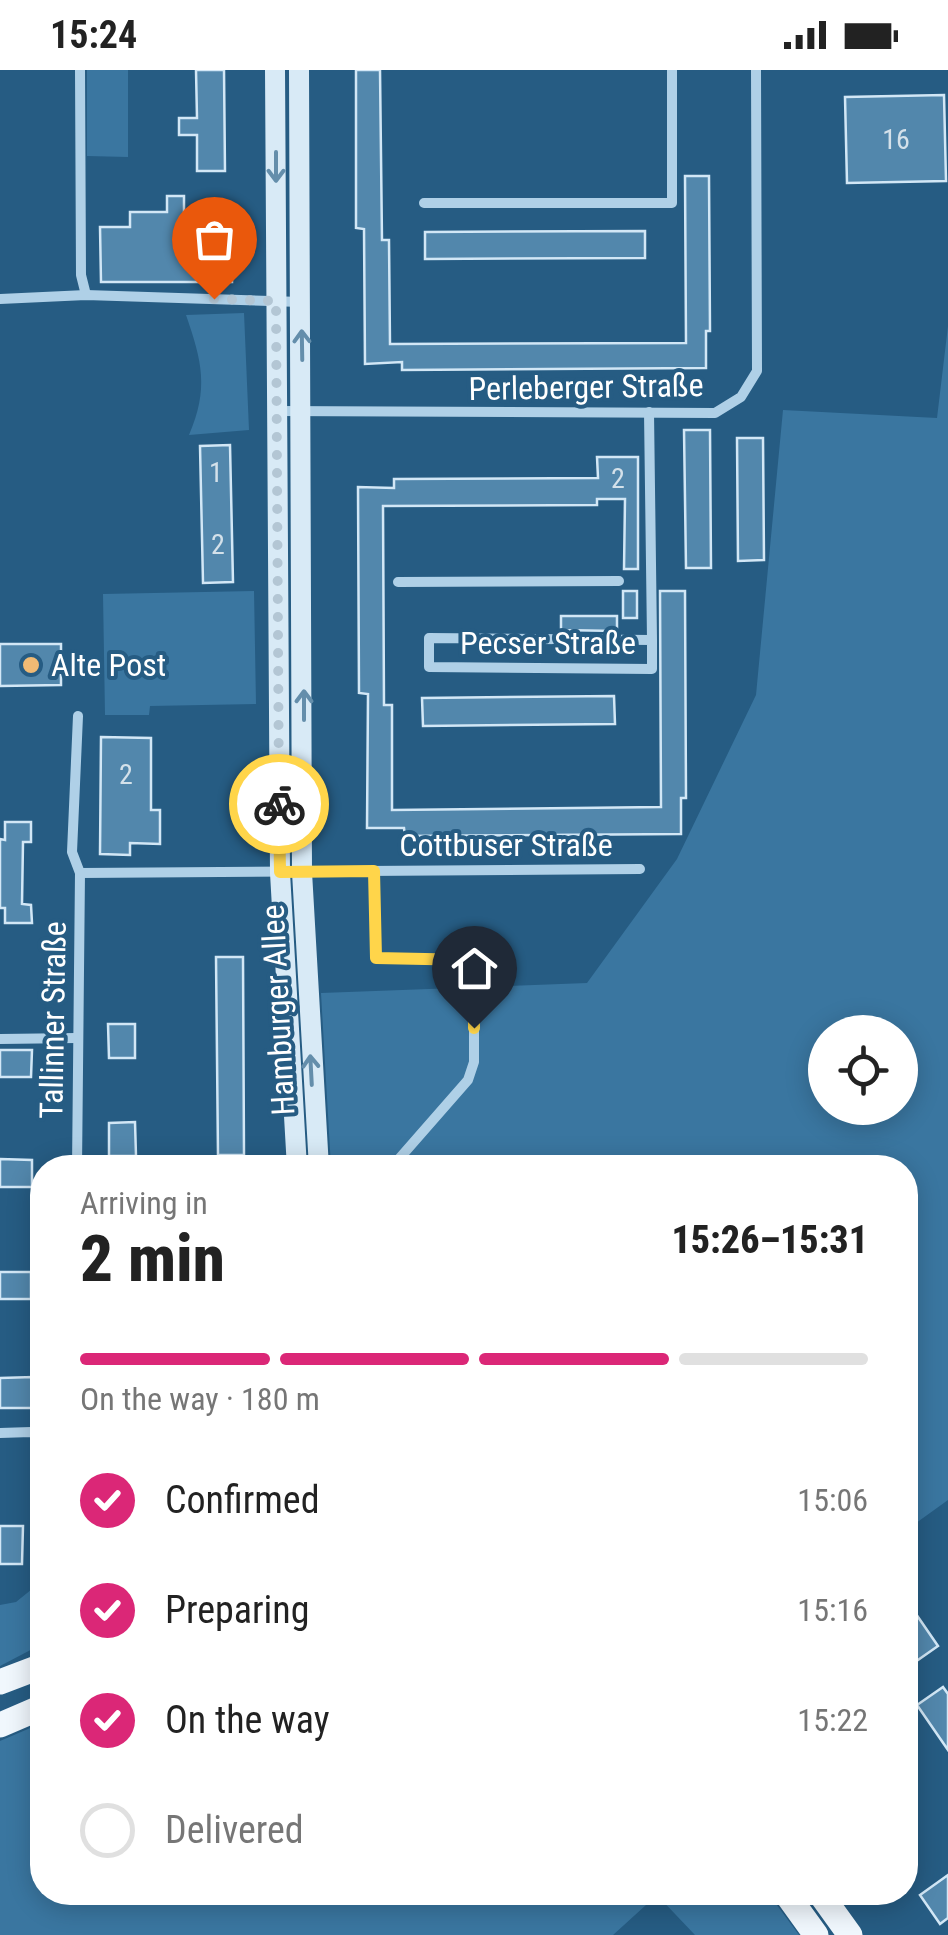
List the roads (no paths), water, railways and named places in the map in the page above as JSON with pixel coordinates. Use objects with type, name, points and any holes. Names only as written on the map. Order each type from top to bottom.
[{"type":"main road","points":[[0,1682],[30,1671]]},
{"type":"main road","points":[[0,1725],[30,1713]]},
{"type":"main road","points":[[794,1905],[816,1935]]},
{"type":"main road","points":[[828,1905],[850,1935]]},
{"type":"street","points":[[80,70],[80,275],[86,295]]},
{"type":"street","name":"Hamburger Allee","points":[[275,70],[280,872],[295,1155]]},
{"type":"street","name":"Hamburger Allee","points":[[299,70],[302,872],[318,1155]]},
{"type":"street","points":[[424,204],[672,203],[672,70]]},
{"type":"street","name":"Perleberger Straße","points":[[275,411],[715,414],[740,397],[757,371],[756,70]]},
{"type":"street","points":[[0,299],[86,295],[302,302]]},
{"type":"street","name":"Pecser Straße","points":[[649,412],[652,640],[652,669],[429,667],[429,638],[652,640]]},
{"type":"street","name":"Pecser Straße","points":[[398,582],[619,581]]},
{"type":"street","name":"Tallinner Straße","points":[[77,1155],[80,873],[72,852],[78,716]]},
{"type":"street","name":"Cottbuser Straße","points":[[280,872],[640,869]]},
{"type":"street","name":"Cottbuser Straße","points":[[374,871],[376,958],[474,960],[474,1062],[468,1080],[402,1155]]},
{"type":"street","name":"Tallinner Straße","points":[[80,873],[280,872]]},
{"type":"street","points":[[0,1039],[77,1038]]},
{"type":"street","points":[[0,1433],[30,1432]]},
{"type":"place","name":"Alte Post","points":[[31,665]]}]
